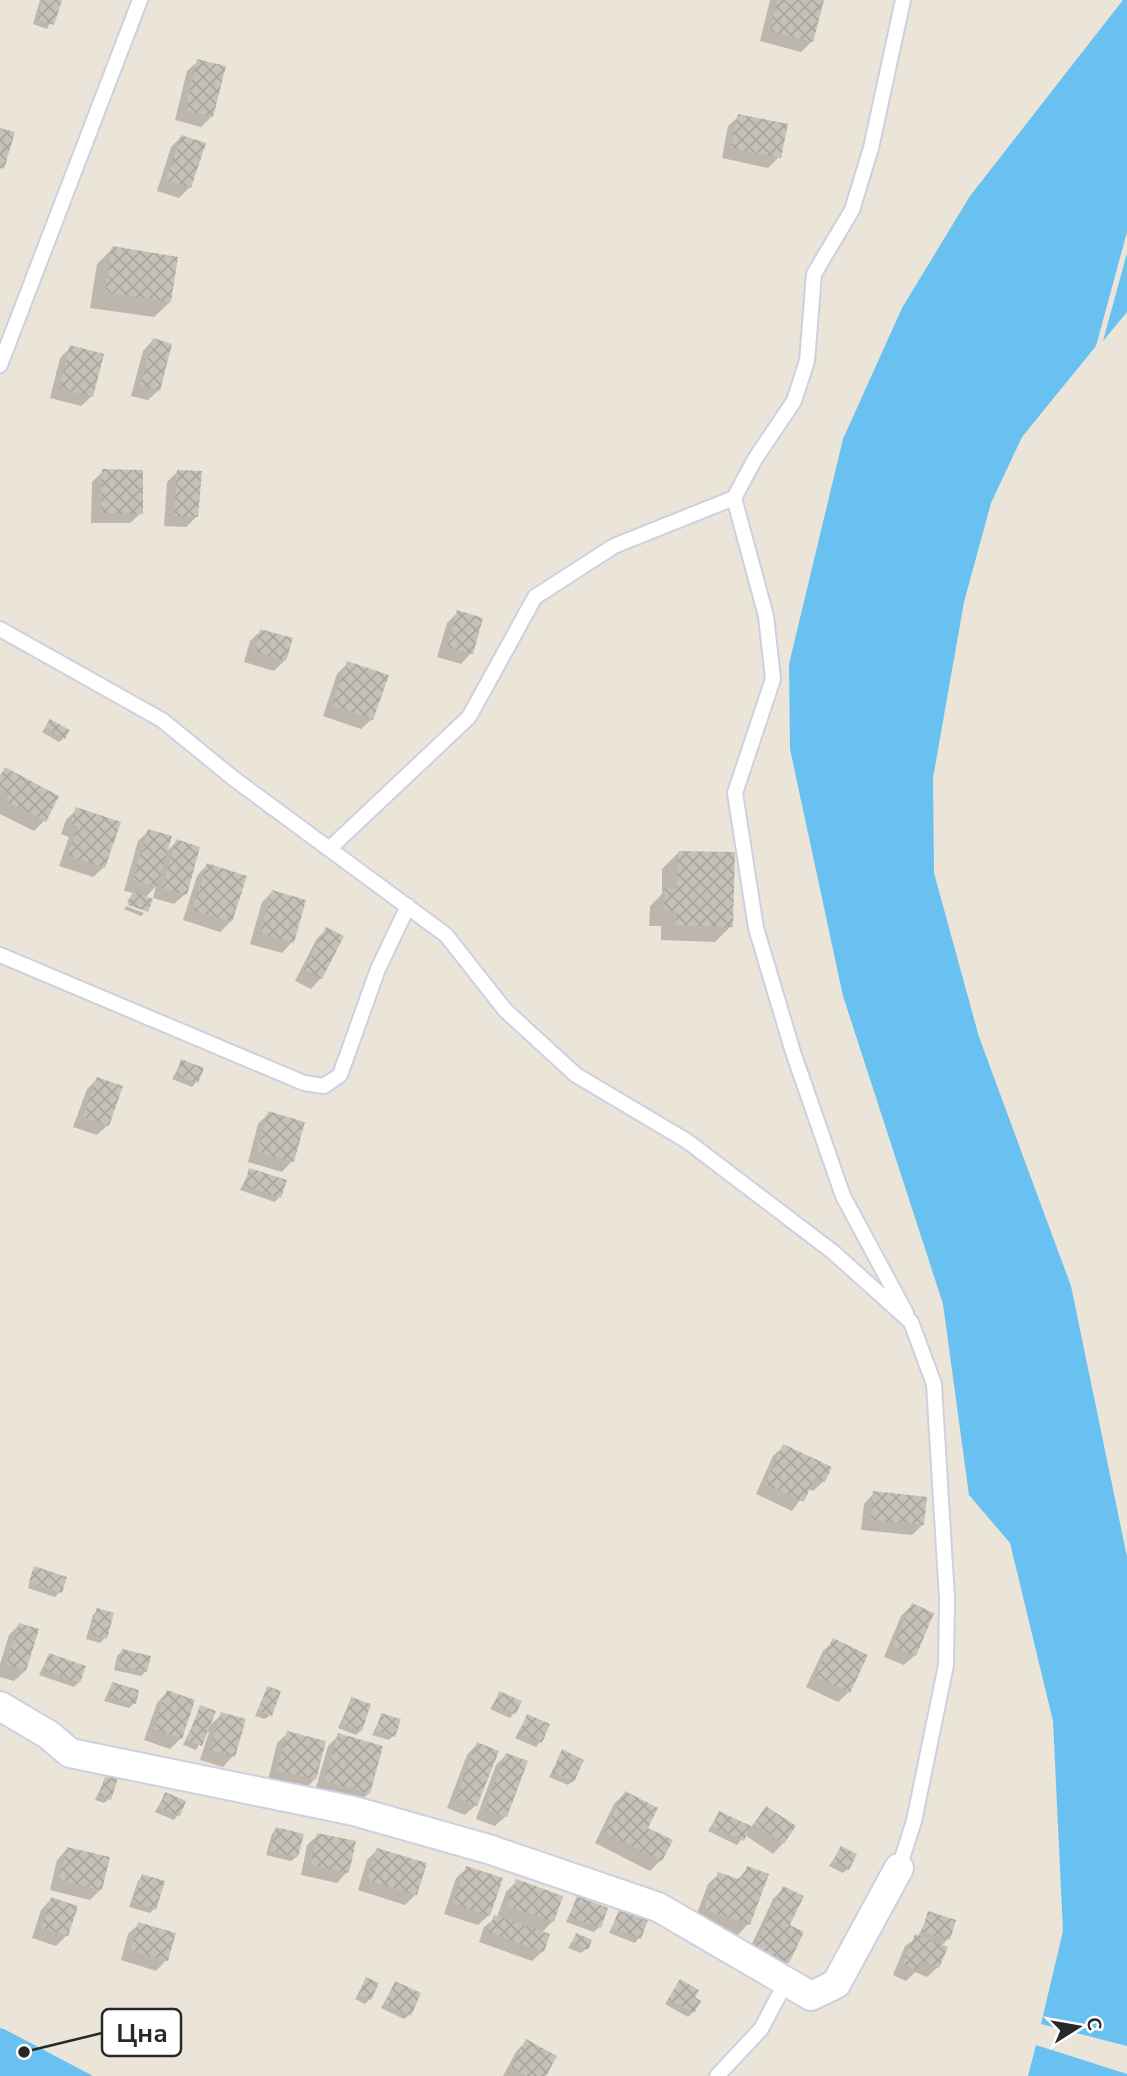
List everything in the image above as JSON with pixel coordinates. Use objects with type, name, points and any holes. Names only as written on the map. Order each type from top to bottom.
[{"type":"street","points":[[0,1706],[49,1735],[70,1753],[354,1811],[488,1849],[658,1908],[811,1996],[836,1983],[899,1868]]},
{"type":"lane","points":[[0,365],[140,0]]},
{"type":"lane","points":[[329,849],[469,717],[535,597],[614,546],[734,498],[755,459],[794,401],[807,361],[814,274],[852,210],[871,148],[903,0]]},
{"type":"lane","points":[[734,498],[766,616],[773,679],[735,793],[756,928],[793,1052],[843,1196],[911,1322],[934,1384],[947,1599],[946,1652],[914,1821],[899,1868]]},
{"type":"lane","points":[[0,629],[162,720],[329,849],[408,906],[446,935],[505,1010],[576,1075],[687,1141],[833,1252],[911,1322]]},
{"type":"lane","points":[[0,955],[304,1083],[324,1086],[340,1075],[377,969],[408,906]]},
{"type":"lane","points":[[717,2076],[761,2029],[787,1980]]},
{"type":"water","points":[[1123,0],[1127,0],[1127,232],[1096,346],[1022,437],[991,503],[964,602],[933,778],[934,873],[979,1037],[1071,1286],[1127,1557],[1127,2046],[1041,2024],[1063,1931],[1053,1721],[1010,1543],[969,1495],[943,1304],[843,996],[790,749],[789,664],[843,439],[902,308],[970,196]]},
{"type":"water","points":[[1127,253],[1127,312],[1103,341]]},
{"type":"water","points":[[0,2028],[4,2029],[93,2076],[0,2076]]},
{"type":"water","points":[[1036,2045],[1127,2074],[1127,2076],[1028,2076]]},
{"type":"building","points":[[43,0],[62,0],[54,25],[36,19]]},
{"type":"building","points":[[777,0],[824,0],[813,42],[770,31]]},
{"type":"building","points":[[197,59],[226,66],[213,117],[185,110]]},
{"type":"building","points":[[738,114],[788,124],[781,158],[731,148]]},
{"type":"building","points":[[0,128],[15,132],[4,169],[0,168]]},
{"type":"building","points":[[181,135],[206,143],[191,188],[166,180]]},
{"type":"building","points":[[112,246],[178,257],[171,302],[105,292]]},
{"type":"building","points":[[153,338],[172,344],[160,391],[140,385]]},
{"type":"building","points":[[70,345],[104,354],[93,397],[59,388]]},
{"type":"building","points":[[102,469],[143,470],[143,514],[101,513]]},
{"type":"building","points":[[177,470],[202,471],[198,517],[174,516]]},
{"type":"building","points":[[457,610],[483,618],[473,654],[447,647]]},
{"type":"building","points":[[260,629],[293,638],[286,661],[254,652]]},
{"type":"building","points":[[347,661],[389,675],[373,720],[332,705]]},
{"type":"building","points":[[50,719],[70,730],[65,739],[45,727]]},
{"type":"building","points":[[5,767],[59,796],[46,822],[6,801],[9,794],[0,789],[0,777]]},
{"type":"building","points":[[76,807],[121,822],[105,868],[68,855],[78,826],[70,824]]},
{"type":"building","points":[[148,829],[172,836],[157,887],[133,880]]},
{"type":"building","points":[[176,839],[200,847],[187,895],[162,888]]},
{"type":"building","points":[[678,851],[735,852],[733,927],[676,925],[676,911],[664,910],[665,888],[677,889]]},
{"type":"building","points":[[207,863],[247,876],[232,922],[192,910]]},
{"type":"building","points":[[272,890],[306,900],[294,943],[260,933]]},
{"type":"building","points":[[133,891],[153,899],[148,912],[128,905]]},
{"type":"building","points":[[326,927],[344,936],[322,979],[304,970]]},
{"type":"building","points":[[181,1059],[204,1068],[198,1083],[176,1075]]},
{"type":"building","points":[[97,1077],[123,1086],[109,1126],[83,1117]]},
{"type":"building","points":[[268,1111],[305,1122],[294,1162],[257,1152]]},
{"type":"building","points":[[249,1168],[287,1180],[281,1198],[244,1186]]},
{"type":"building","points":[[783,1444],[832,1467],[825,1482],[815,1477],[804,1502],[765,1484]]},
{"type":"building","points":[[873,1491],[927,1497],[924,1525],[871,1520]]},
{"type":"building","points":[[34,1566],[67,1577],[62,1593],[29,1582]]},
{"type":"building","points":[[912,1603],[934,1613],[916,1656],[893,1646]]},
{"type":"building","points":[[97,1608],[114,1613],[107,1639],[90,1634]]},
{"type":"building","points":[[19,1623],[39,1629],[26,1671],[6,1665]]},
{"type":"building","points":[[833,1638],[868,1655],[850,1693],[815,1676]]},
{"type":"building","points":[[122,1649],[151,1656],[147,1672],[118,1666]]},
{"type":"building","points":[[49,1653],[86,1666],[80,1683],[43,1670]]},
{"type":"building","points":[[112,1682],[139,1690],[136,1704],[108,1697]]},
{"type":"building","points":[[267,1686],[281,1691],[272,1716],[259,1711]]},
{"type":"building","points":[[167,1690],[195,1700],[182,1739],[153,1729]]},
{"type":"building","points":[[499,1691],[522,1701],[516,1714],[494,1704]]},
{"type":"building","points":[[351,1697],[371,1704],[362,1731],[342,1724]]},
{"type":"building","points":[[200,1705],[216,1711],[202,1746],[187,1740]]},
{"type":"building","points":[[221,1712],[246,1719],[235,1757],[210,1750]]},
{"type":"building","points":[[381,1713],[401,1719],[395,1737],[376,1731]]},
{"type":"building","points":[[527,1714],[550,1724],[542,1743],[519,1733]]},
{"type":"building","points":[[287,1731],[326,1741],[316,1780],[277,1770]]},
{"type":"building","points":[[338,1733],[383,1746],[370,1794],[325,1781]]},
{"type":"building","points":[[477,1742],[499,1751],[477,1806],[456,1797]]},
{"type":"building","points":[[562,1749],[584,1760],[574,1782],[552,1772]]},
{"type":"building","points":[[506,1753],[528,1761],[507,1817],[485,1809]]},
{"type":"building","points":[[107,1771],[119,1775],[111,1800],[99,1795]]},
{"type":"building","points":[[625,1791],[658,1808],[648,1828],[673,1840],[662,1861],[604,1832]]},
{"type":"building","points":[[165,1792],[186,1801],[180,1816],[159,1807]]},
{"type":"building","points":[[766,1806],[796,1826],[784,1844],[754,1824]]},
{"type":"building","points":[[719,1811],[751,1826],[744,1841],[712,1826]]},
{"type":"building","points":[[276,1827],[304,1834],[298,1857],[270,1851]]},
{"type":"building","points":[[317,1833],[356,1841],[349,1873],[311,1865]]},
{"type":"building","points":[[841,1846],[857,1854],[849,1870],[833,1861]]},
{"type":"building","points":[[67,1847],[110,1857],[102,1890],[59,1880]]},
{"type":"building","points":[[377,1848],[427,1863],[417,1895],[367,1880]]},
{"type":"building","points":[[466,1866],[503,1878],[490,1916],[453,1903]]},
{"type":"building","points":[[747,1866],[769,1874],[750,1925],[704,1909],[718,1872],[742,1880]]},
{"type":"building","points":[[142,1874],[165,1881],[156,1910],[133,1902]]},
{"type":"building","points":[[516,1879],[563,1896],[554,1922],[507,1906]]},
{"type":"building","points":[[783,1886],[804,1896],[790,1925],[804,1932],[789,1963],[755,1947]]},
{"type":"building","points":[[577,1896],[608,1908],[601,1928],[569,1917]]},
{"type":"building","points":[[51,1897],[78,1906],[68,1936],[41,1928]]},
{"type":"building","points":[[619,1909],[648,1920],[641,1939],[612,1928]]},
{"type":"building","points":[[928,1911],[956,1920],[950,1940],[922,1931]]},
{"type":"building","points":[[494,1915],[550,1934],[544,1952],[488,1932]]},
{"type":"building","points":[[138,1922],[176,1933],[168,1961],[130,1950]]},
{"type":"building","points":[[576,1933],[592,1940],[588,1950],[572,1943]]},
{"type":"building","points":[[915,1934],[948,1947],[939,1968],[922,1961],[918,1971],[903,1964]]},
{"type":"building","points":[[366,1977],[379,1983],[371,2000],[358,1995]]},
{"type":"building","points":[[680,1979],[699,1990],[695,1997],[701,2001],[694,2013],[668,1999]]},
{"type":"building","points":[[395,1981],[421,1993],[411,2016],[385,2003]]},
{"type":"building","points":[[526,2039],[557,2056],[546,2076],[526,2076],[511,2067]]},
{"type":"place","name":"Цна","points":[[24,2052]]}]
